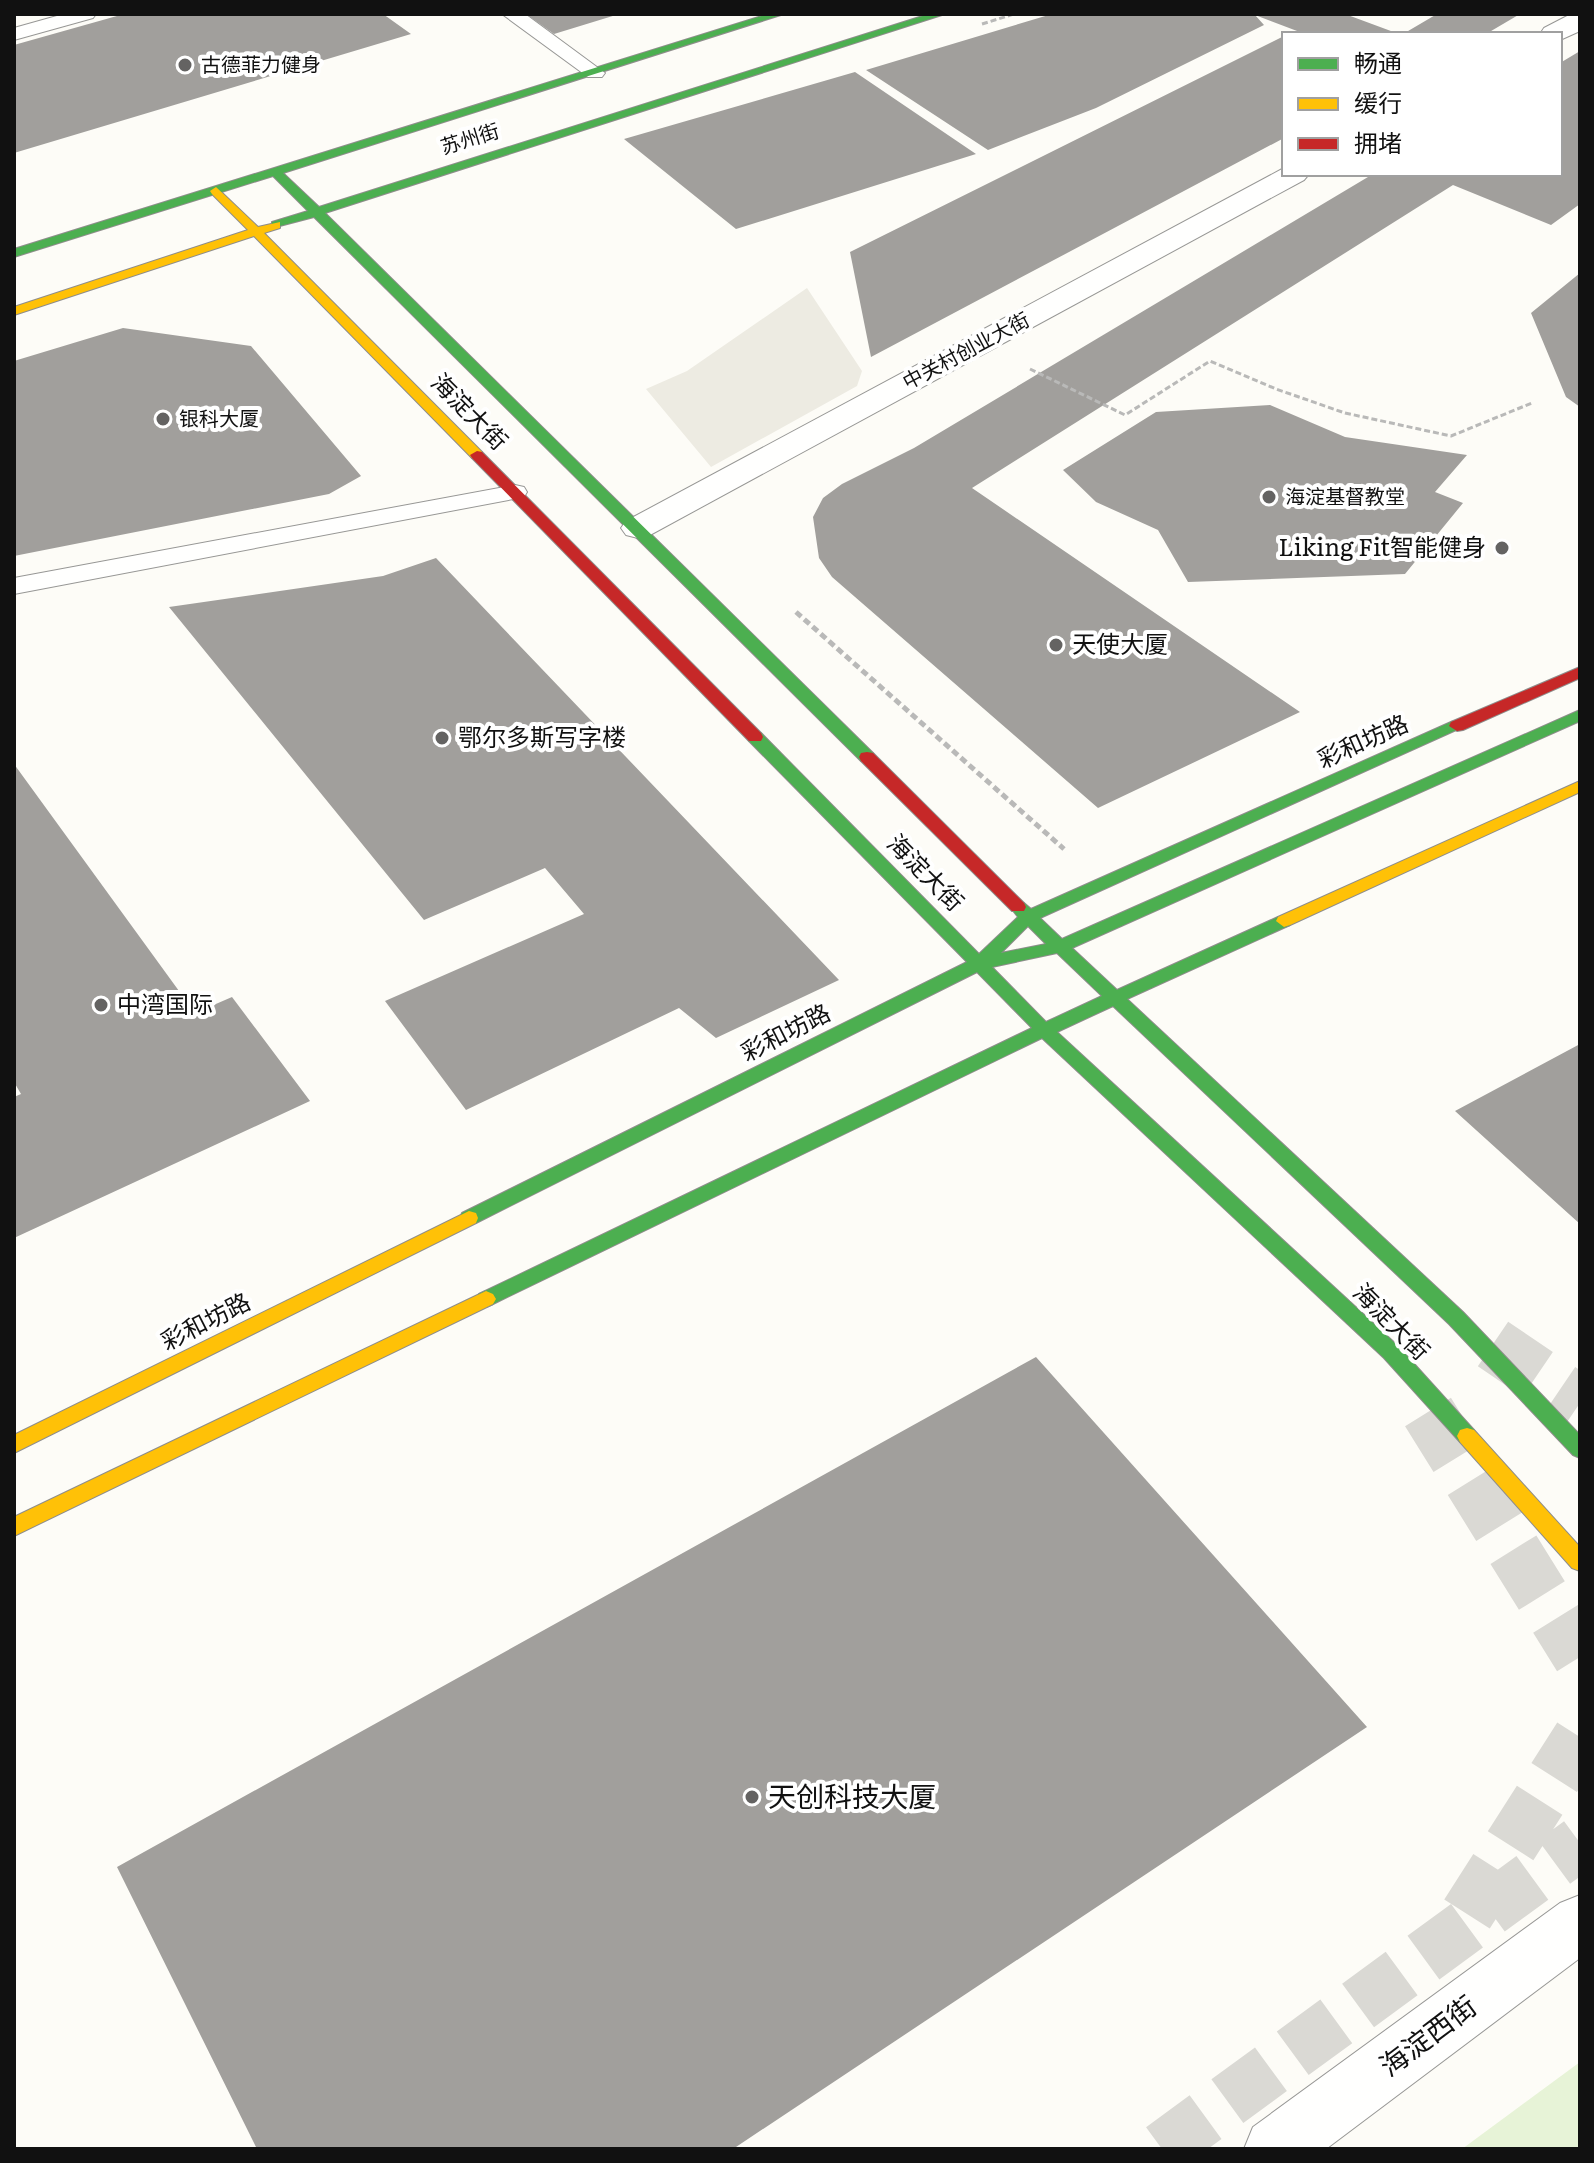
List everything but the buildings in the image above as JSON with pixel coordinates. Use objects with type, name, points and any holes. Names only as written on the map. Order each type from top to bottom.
[{"type":"main road","name":"苏州街","points":[[14,253],[779,14]]},
{"type":"main road","name":"苏州街","points":[[14,311],[940,14]]},
{"type":"main road","points":[[563,58],[598,47]]},
{"type":"main road","name":"海淀大街","points":[[276,172],[308,192],[318,211],[1028,917],[1456,1318],[1580,1449]]},
{"type":"main road","name":"海淀大街","points":[[216,191],[1044,1030],[1391,1352],[1580,1562]]},
{"type":"main road","points":[[213,220],[308,192]]},
{"type":"main road","name":"彩和坊路","points":[[14,1445],[980,963],[1028,917],[1580,672]]},
{"type":"main road","points":[[980,963],[1059,947],[1580,715]]},
{"type":"main road","points":[[14,1527],[1044,1030],[1580,786]]},
{"type":"street","points":[[1557,32],[1580,20]]},
{"type":"street","name":"中关村创业大街","points":[[638,528],[1290,176]]},
{"type":"street","name":"海淀西街","points":[[1275,2149],[1580,1923]]},
{"type":"lane","points":[[14,34],[86,14]]},
{"type":"lane","points":[[512,14],[563,58],[595,73]]},
{"type":"lane","points":[[14,586],[515,492]]},
{"type":"path","points":[[970,28],[1014,14]]},
{"type":"path","points":[[979,344],[1125,415],[1210,361],[1276,389],[1345,413],[1451,436],[1532,403]]},
{"type":"path","points":[[793,609],[1070,854]]},
{"type":"green space","points":[[1580,2062],[1580,2149],[1462,2149]]},
{"type":"shaded area","points":[[807,288],[862,371],[857,386],[711,467],[646,389],[687,371]]},
{"type":"tunnel","points":[[1493,1344],[1580,1403]]},
{"type":"tunnel","points":[[1428,1412],[1580,1657]]},
{"type":"tunnel","points":[[1467,1914],[1580,1737]]},
{"type":"tunnel","points":[[1162,2149],[1580,1843]]},
{"type":"traffic: fast","points":[[14,253],[779,14]]},
{"type":"traffic: fast","points":[[276,225],[940,14]]},
{"type":"traffic: fast","points":[[276,172],[867,757]]},
{"type":"traffic: fast","points":[[980,963],[1059,947],[1580,715]]},
{"type":"traffic: fast","points":[[469,1218],[980,963],[1028,917],[1457,726]]},
{"type":"traffic: fast","points":[[755,737],[1044,1030],[1391,1352],[1467,1436]]},
{"type":"traffic: fast","points":[[1018,907],[1456,1318],[1580,1449]]},
{"type":"traffic: fast","points":[[486,1299],[1044,1030],[1284,921]]},
{"type":"traffic: slow","points":[[216,191],[477,455]]},
{"type":"traffic: slow","points":[[14,311],[276,225]]},
{"type":"traffic: slow","points":[[1284,921],[1580,786]]},
{"type":"traffic: slow","points":[[14,1445],[469,1218]]},
{"type":"traffic: slow","points":[[14,1527],[486,1299]]},
{"type":"traffic: slow","points":[[1467,1436],[1580,1562]]},
{"type":"traffic: jam","points":[[477,455],[755,737]]},
{"type":"traffic: jam","points":[[1457,726],[1580,672]]},
{"type":"traffic: jam","points":[[867,757],[1018,907]]},
{"type":"place","name":"古德菲力健身","points":[[185,65]]},
{"type":"place","name":"银科大厦","points":[[163,419]]},
{"type":"place","name":"海淀基督教堂","points":[[1269,497]]},
{"type":"place","name":"Liking Fit智能健身","points":[[1502,548]]},
{"type":"place","name":"天使大厦","points":[[1056,645]]},
{"type":"place","name":"鄂尔多斯写字楼","points":[[442,738]]},
{"type":"place","name":"中湾国际","points":[[101,1005]]},
{"type":"place","name":"天创科技大厦","points":[[752,1797]]}]
